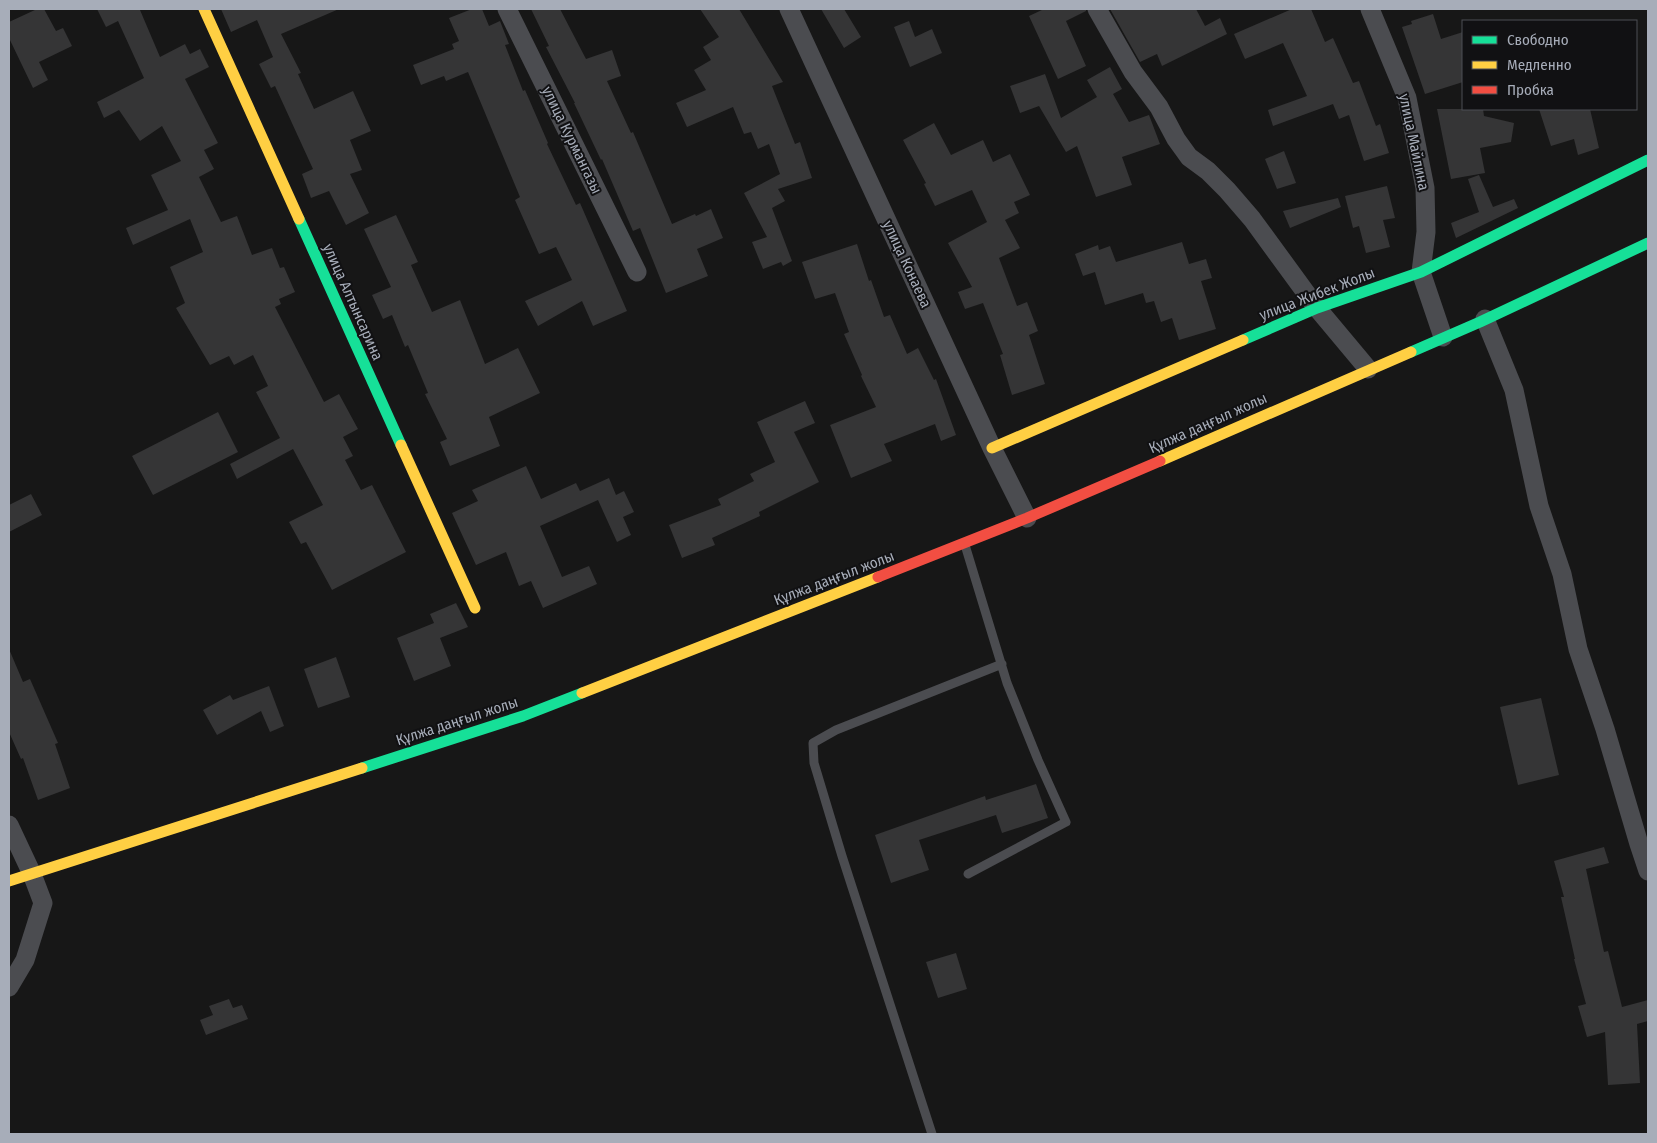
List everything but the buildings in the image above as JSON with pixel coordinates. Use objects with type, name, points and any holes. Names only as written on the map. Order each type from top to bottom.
[{"type":"main road","name":"улица Алтынсарина","points":[[204,9],[475,608]]},
{"type":"main road","name":"улица Жибек Жолы","points":[[992,448],[1318,308],[1421,272],[1648,160]]},
{"type":"main road","name":"Құлжа даңғыл жолы","points":[[9,881],[523,716],[1027,518],[1485,319],[1648,243]]},
{"type":"street","name":"улица Курмангазы","points":[[507,9],[637,272]]},
{"type":"street","name":"улица Конаева","points":[[789,9],[992,448],[1027,518]]},
{"type":"street","points":[[1097,9],[1133,72],[1159,107],[1176,139],[1189,157],[1208,171],[1252,219],[1318,308],[1368,369]]},
{"type":"street","name":"улица Майлина","points":[[1370,9],[1407,98],[1426,188],[1426,232],[1421,272],[1443,337]]},
{"type":"street","points":[[1485,319],[1514,390],[1539,506],[1562,574],[1578,649],[1605,729],[1648,871]]},
{"type":"street","points":[[9,826],[32,874],[43,903],[25,960],[9,987]]},
{"type":"lane","points":[[964,543],[1007,683],[1038,760],[1066,822],[968,874]]},
{"type":"lane","points":[[932,1134],[842,856],[814,762],[813,742],[836,730],[1002,664]]},
{"type":"traffic: fast","points":[[1243,340],[1317,308],[1421,272],[1648,160]]},
{"type":"traffic: fast","points":[[299,219],[401,445]]},
{"type":"traffic: fast","points":[[1411,352],[1480,322],[1648,243]]},
{"type":"traffic: fast","points":[[362,768],[523,716],[582,693]]},
{"type":"traffic: slow","points":[[204,9],[299,219]]},
{"type":"traffic: slow","points":[[992,448],[1243,340]]},
{"type":"traffic: slow","points":[[1160,461],[1411,352]]},
{"type":"traffic: slow","points":[[401,445],[475,608]]},
{"type":"traffic: slow","points":[[582,693],[878,577]]},
{"type":"traffic: slow","points":[[9,881],[362,768]]},
{"type":"traffic: jam","points":[[878,577],[1027,518],[1160,461]]}]
